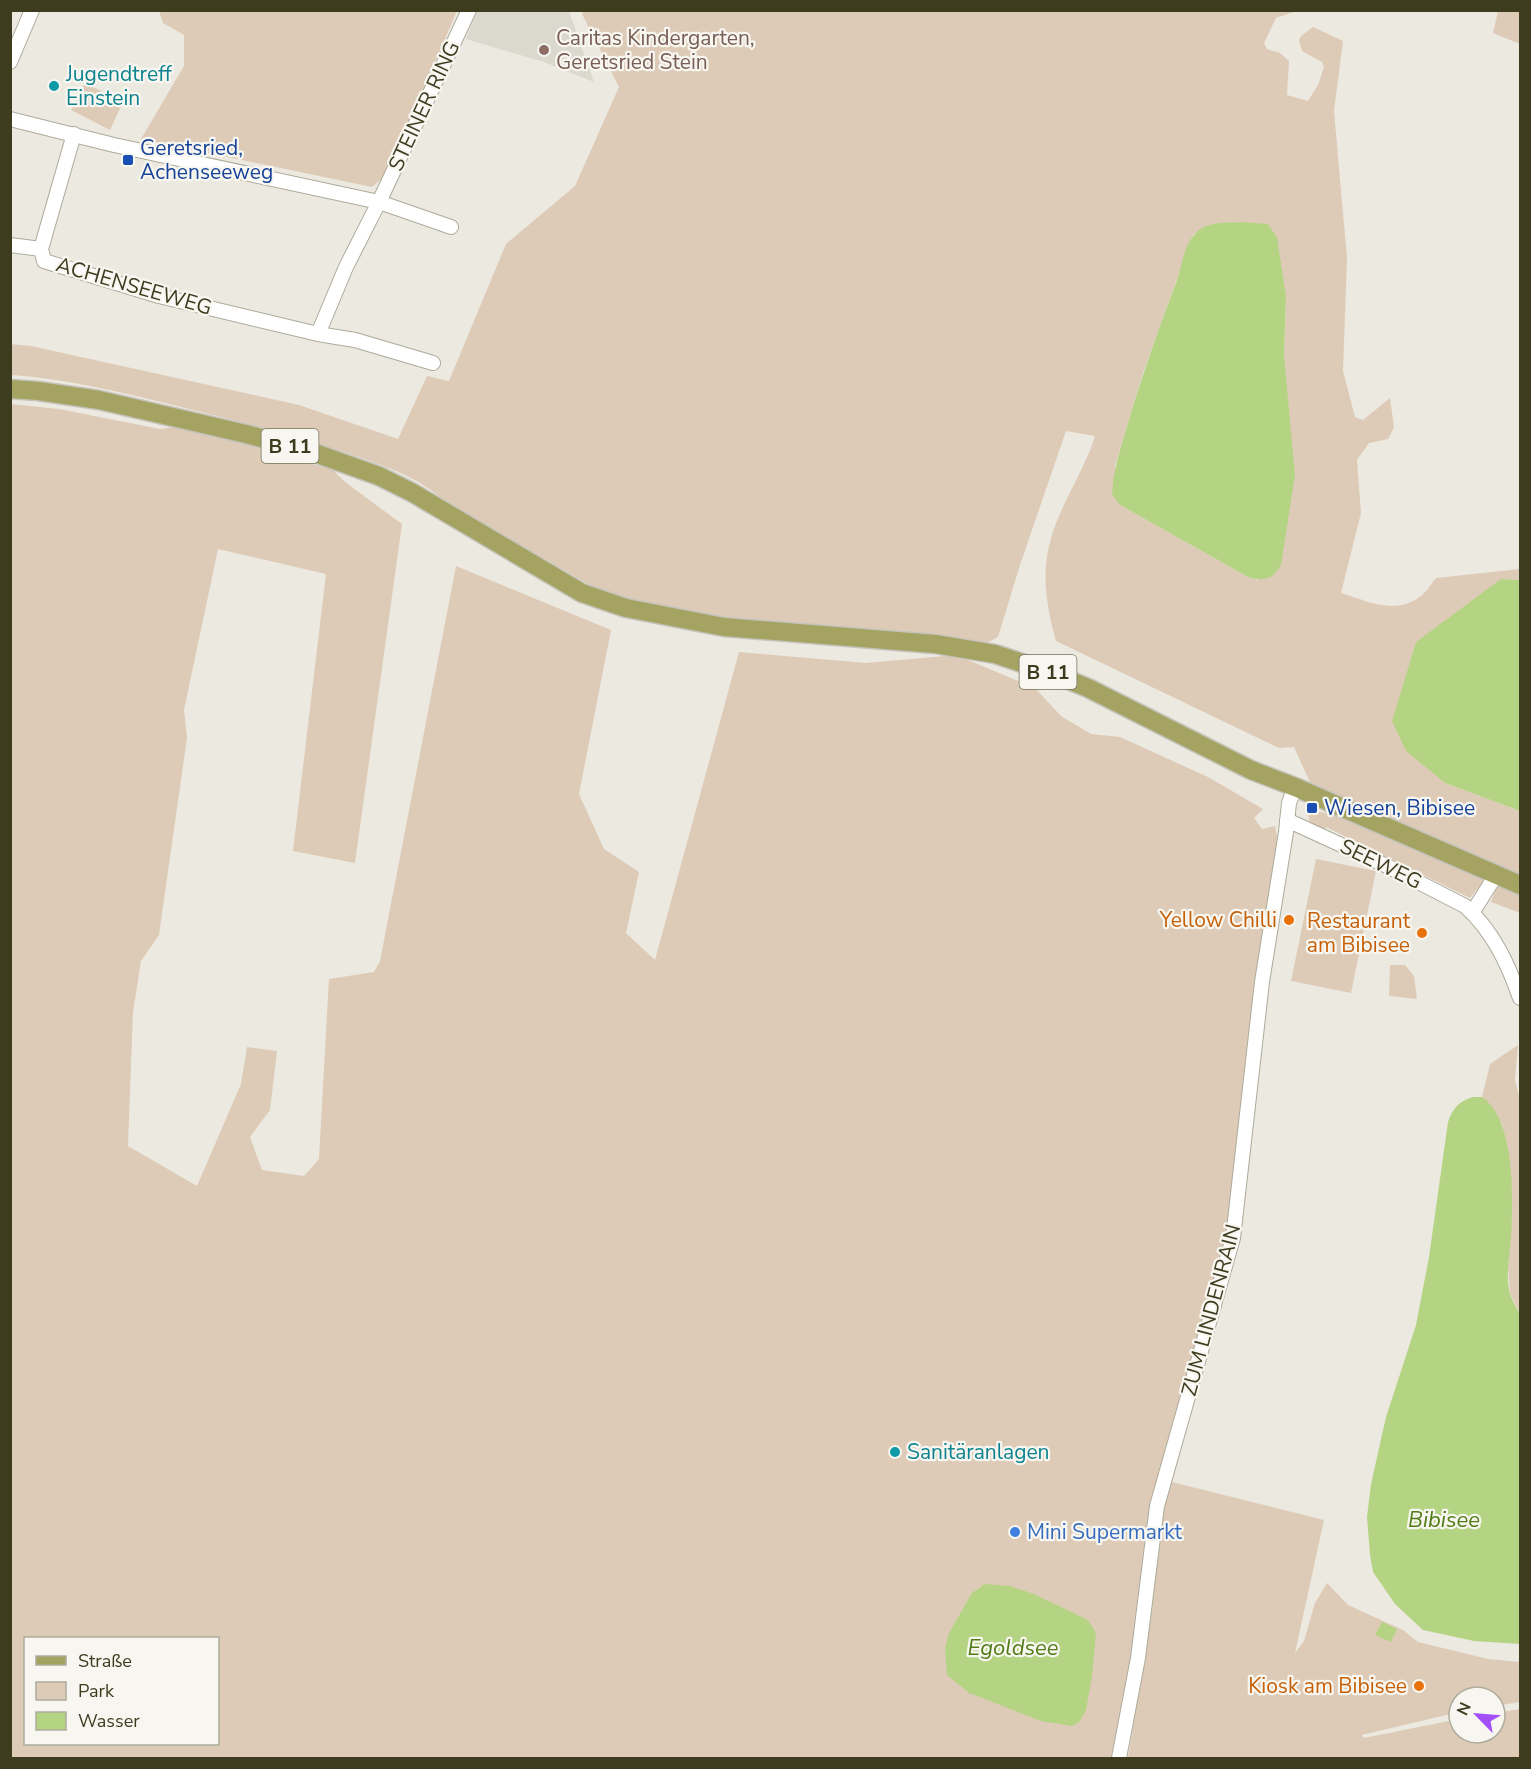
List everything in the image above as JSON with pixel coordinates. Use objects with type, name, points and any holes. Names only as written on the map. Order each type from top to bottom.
[{"type":"main road","name":"B 11","points":[[10,389],[38,390],[99,400],[246,434],[326,457],[379,476],[582,593],[626,608],[724,627],[934,644],[995,654],[1088,688],[1251,770],[1521,885]]},
{"type":"street","points":[[10,62],[32,10]]},
{"type":"street","name":"STEINER RING","points":[[379,202],[469,10]]},
{"type":"street","points":[[10,119],[114,145],[379,202],[451,227]]},
{"type":"street","name":"ACHENSEEWEG","points":[[74,134],[41,249],[44,261],[159,296],[318,334],[355,340],[433,363]]},
{"type":"street","points":[[318,334],[346,267],[379,202]]},
{"type":"street","points":[[10,245],[41,249]]},
{"type":"street","name":"ZUM LINDENRAIN","points":[[1119,1758],[1138,1658],[1157,1506],[1233,1238],[1262,982],[1289,803],[1294,787]]},
{"type":"street","name":"SEEWEG","points":[[1287,820],[1389,867],[1465,906],[1502,953],[1521,998]]},
{"type":"street","points":[[1472,913],[1496,875]]},
{"type":"shaded area","name":"Caritas Kindergarten, Geretsried Stein","points":[[477,11],[569,11],[594,82],[544,62],[466,39]]},
{"type":"green space","points":[[159,11],[457,11],[387,174],[372,187],[141,139],[184,66],[184,35],[163,23]]},
{"type":"green space","points":[[583,11],[1297,11],[1276,18],[1264,43],[1267,49],[1280,53],[1289,61],[1287,95],[1308,101],[1318,85],[1324,67],[1322,62],[1302,51],[1299,40],[1301,36],[1313,27],[1343,41],[1334,111],[1347,258],[1343,371],[1355,417],[1363,420],[1390,398],[1394,427],[1388,439],[1369,443],[1357,460],[1361,513],[1341,593],[1381,605],[1401,605],[1421,596],[1436,578],[1520,569],[1520,580],[1501,579],[1445,783],[1520,811],[1520,877],[1312,787],[1294,747],[1279,748],[1056,641],[1046,592],[1047,555],[1059,515],[1085,463],[1095,436],[1066,431],[998,637],[983,645],[725,620],[629,600],[588,584],[446,502],[411,478],[371,461],[221,417],[143,398],[64,381],[11,375],[10,344],[31,346],[299,405],[398,439],[427,376],[449,381],[506,244],[575,186],[619,87],[582,14]],"holes":[[[1242,222],[1286,297],[1284,356],[1258,580],[1248,577],[1120,505],[1115,466],[1143,373],[1193,235],[1210,226]]]},
{"type":"green space","points":[[1498,11],[1520,11],[1520,44],[1493,33]]},
{"type":"green space","points":[[85,83],[123,102],[110,130],[71,110]]},
{"type":"green space","points":[[11,404],[59,409],[160,429],[182,426],[333,470],[345,482],[402,524],[355,863],[293,851],[326,574],[218,549],[184,710],[187,738],[159,935],[141,961],[133,1012],[128,1146],[197,1186],[241,1084],[247,1047],[277,1051],[270,1110],[250,1137],[262,1170],[304,1176],[319,1159],[329,979],[374,972],[380,961],[456,566],[611,630],[579,794],[604,849],[639,872],[626,933],[655,960],[739,652],[866,663],[956,655],[1035,688],[1061,716],[1091,734],[1120,737],[1208,777],[1263,809],[1254,818],[1262,829],[1275,826],[1279,847],[1265,919],[1256,986],[1231,1237],[1168,1453],[1133,1657],[1111,1758],[11,1758]]},
{"type":"green space","points":[[1310,811],[1329,813],[1480,878],[1520,885],[1520,913],[1491,902],[1498,884],[1483,882],[1470,898],[1326,827],[1324,831],[1317,828],[1310,822]]},
{"type":"green space","points":[[1316,859],[1376,871],[1351,993],[1291,981]]},
{"type":"green space","points":[[1390,965],[1405,965],[1414,976],[1417,999],[1389,996]]},
{"type":"green space","points":[[1518,1045],[1515,1080],[1520,1100],[1520,1314],[1510,1293],[1508,1267],[1511,1235],[1511,1180],[1507,1148],[1502,1124],[1482,1097],[1490,1064]]},
{"type":"green space","points":[[1168,1481],[1324,1520],[1295,1653],[1304,1641],[1315,1603],[1327,1583],[1348,1605],[1403,1630],[1418,1642],[1488,1659],[1520,1662],[1520,1702],[1507,1704],[1507,1685],[1447,1685],[1447,1715],[1362,1735],[1364,1738],[1447,1721],[1447,1745],[1507,1745],[1507,1711],[1520,1709],[1520,1758],[1128,1758],[1144,1659],[1160,1517]]},
{"type":"water","points":[[1242,222],[1268,224],[1277,237],[1286,297],[1284,356],[1295,475],[1281,565],[1275,573],[1263,579],[1248,577],[1120,505],[1112,494],[1118,458],[1133,405],[1188,244],[1195,234],[1205,227]]},
{"type":"water","points":[[1501,579],[1520,580],[1520,811],[1445,783],[1406,751],[1392,721],[1416,642]]},
{"type":"water","name":"Bibisee","points":[[1473,1097],[1482,1097],[1493,1108],[1501,1123],[1507,1142],[1512,1183],[1508,1280],[1511,1296],[1520,1314],[1520,1644],[1474,1641],[1423,1630],[1395,1604],[1373,1572],[1370,1555],[1367,1517],[1371,1484],[1386,1417],[1416,1325],[1429,1257],[1448,1122],[1457,1106]]},
{"type":"water","name":"Egoldsee","points":[[985,1584],[1010,1586],[1034,1594],[1088,1620],[1096,1633],[1086,1710],[1080,1721],[1072,1726],[1041,1721],[969,1693],[947,1675],[945,1648],[949,1633],[972,1593]]},
{"type":"water","points":[[1382,1622],[1397,1629],[1391,1642],[1375,1635]]},
{"type":"place","name":"Caritas Kindergarten, Geretsried Stein","points":[[544,50]]},
{"type":"place","name":"Jugendtreff Einstein","points":[[54,86]]},
{"type":"place","name":"Geretsried, Achenseeweg","points":[[128,160]]},
{"type":"place","name":"Wiesen, Bibisee","points":[[1312,808]]},
{"type":"place","name":"Yellow Chilli","points":[[1289,920]]},
{"type":"place","name":"Restaurant am Bibisee","points":[[1422,933]]},
{"type":"place","name":"Sanitäranlagen","points":[[895,1452]]},
{"type":"place","name":"Mini Supermarkt","points":[[1015,1532]]},
{"type":"place","name":"Kiosk am Bibisee","points":[[1419,1686]]}]
